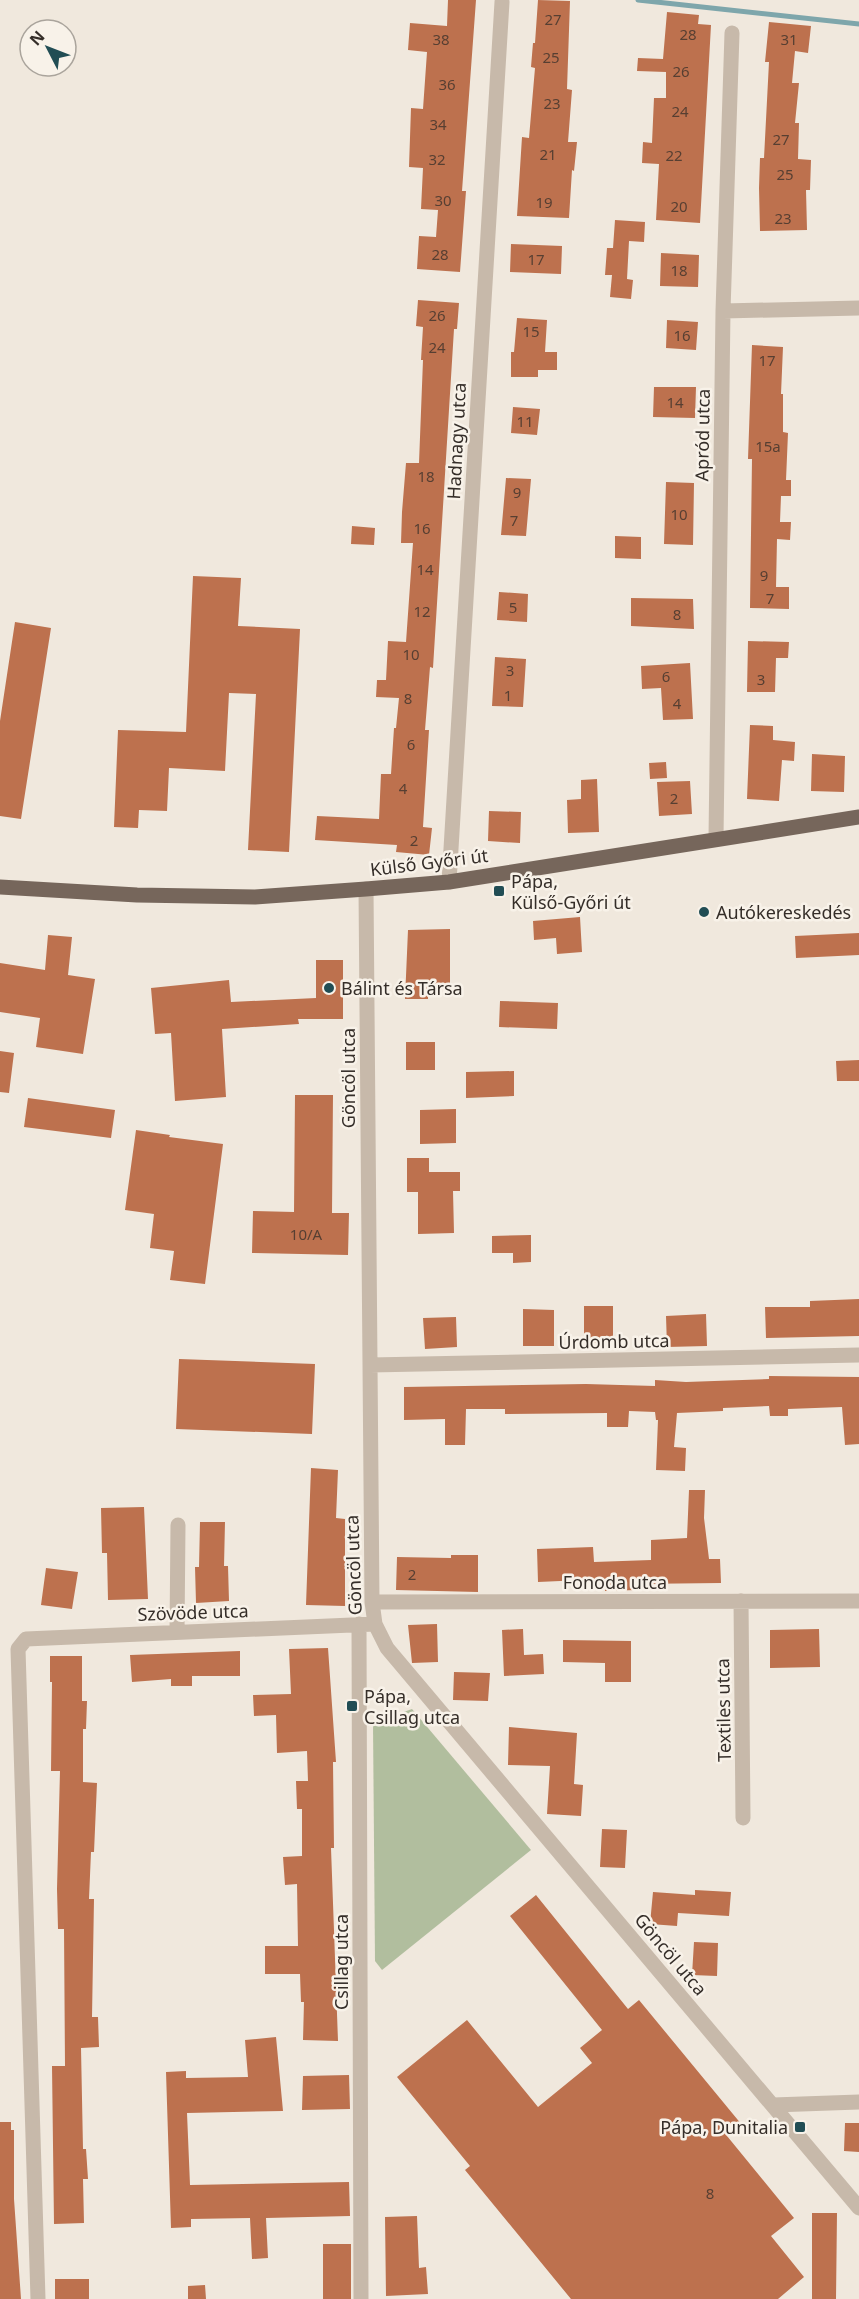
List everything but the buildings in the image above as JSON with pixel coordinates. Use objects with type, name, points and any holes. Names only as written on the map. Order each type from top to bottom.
[{"type":"main road","name":"Külső Győri út","points":[[0,888],[137,895],[255,897],[366,889],[449,882],[859,817]]},
{"type":"street","name":"Hadnagy utca","points":[[449,882],[502,2]]},
{"type":"street","name":"Apród utca","points":[[716,838],[723,311],[732,33]]},
{"type":"street","points":[[723,311],[859,308]]},
{"type":"street","name":"Göncöl utca","points":[[366,889],[372,1602],[375,1624],[387,1648],[859,2208]]},
{"type":"street","name":"Úrdomb utca","points":[[370,1365],[859,1355]]},
{"type":"street","points":[[177,1632],[178,1525]]},
{"type":"street","name":"Textiles utca","points":[[741,1601],[743,1818]]},
{"type":"street","name":"Fonoda utca","points":[[372,1602],[859,1601]]},
{"type":"street","name":"Csillag utca","points":[[359,1624],[361,2299]]},
{"type":"street","name":"Szövöde utca","points":[[38,2299],[18,1648],[26,1639],[375,1624]]},
{"type":"street","points":[[772,2105],[859,2102]]},
{"type":"green space","points":[[412,1709],[531,1850],[382,1970],[375,1961],[373,1723]]},
{"type":"waterway","points":[[638,0],[859,24]]},
{"type":"place","name":"Pápa, Külső-Győri út","points":[[499,891]]},
{"type":"place","name":"Autókereskedés","points":[[704,912]]},
{"type":"place","name":"Bálint és Társa","points":[[329,988]]},
{"type":"place","name":"Pápa, Csillag utca","points":[[352,1706]]},
{"type":"place","name":"Pápa, Dunitalia","points":[[800,2127]]}]
